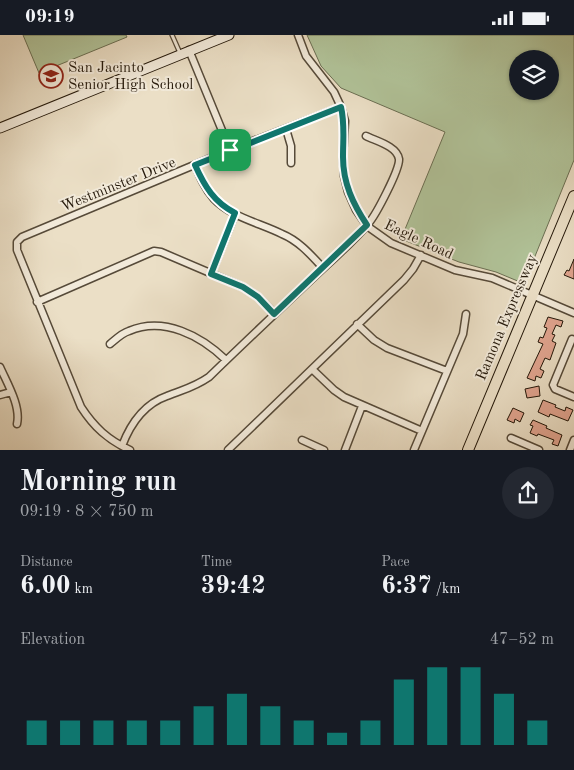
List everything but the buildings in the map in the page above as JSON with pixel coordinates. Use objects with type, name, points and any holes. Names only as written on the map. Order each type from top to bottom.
[{"type":"main road","name":"Ramona Expressway","points":[[468,450],[531,295],[574,196]]},
{"type":"street","points":[[0,129],[229,35]]},
{"type":"street","name":"Eagle Road","points":[[298,35],[306,56],[334,91],[341,107],[344,121],[344,176],[348,192],[356,210],[367,225],[391,243],[455,270],[492,278],[574,313]]},
{"type":"street","points":[[184,52],[230,150]]},
{"type":"street","name":"Westminster Drive","points":[[37,302],[17,250],[18,243],[22,237],[230,150],[341,107]]},
{"type":"street","points":[[286,129],[291,146],[291,163]]},
{"type":"street","points":[[122,446],[128,431],[136,419],[151,405],[165,396],[196,386],[209,377],[323,268],[375,215],[399,160],[396,151],[392,148],[366,137]]},
{"type":"street","points":[[195,165],[204,185],[214,199],[224,208],[284,234],[309,252],[323,268]]},
{"type":"street","points":[[211,274],[235,213]]},
{"type":"street","points":[[130,450],[106,437],[92,423],[81,407],[37,302],[154,251],[161,252],[243,287],[258,297],[274,314]]},
{"type":"street","points":[[228,450],[404,280],[421,255]]},
{"type":"street","points":[[414,450],[463,334],[466,314]]},
{"type":"street","points":[[357,324],[374,340],[387,348],[446,371]]},
{"type":"street","points":[[110,344],[128,331],[148,325],[168,326],[203,341],[214,348],[226,360]]},
{"type":"street","points":[[572,339],[554,382],[554,387],[574,397]]},
{"type":"street","points":[[0,367],[11,392],[18,415],[17,425]]},
{"type":"street","points":[[312,369],[334,390],[362,406],[422,431]]},
{"type":"street","points":[[0,395],[11,392]]},
{"type":"street","points":[[345,450],[362,406]]},
{"type":"street","points":[[511,438],[539,450]]},
{"type":"street","points":[[302,440],[324,450]]},
{"type":"street","points":[[570,450],[574,440]]},
{"type":"lane","points":[[172,35],[184,52]]},
{"type":"green space","points":[[23,35],[126,35],[127,37],[39,73]]},
{"type":"green space","points":[[307,35],[574,35],[574,160],[527,276],[520,282],[496,272],[459,262],[401,239],[445,132],[341,88],[321,66]]},
{"type":"place","name":"San Jacinto Senior High School","points":[[51,76]]},
{"type":"route","points":[[341,107],[345,135],[344,176],[348,192],[356,210],[367,225],[274,314],[258,297],[243,287],[211,274],[235,213],[224,208],[214,199],[204,185],[195,165],[230,150],[341,107]]}]
